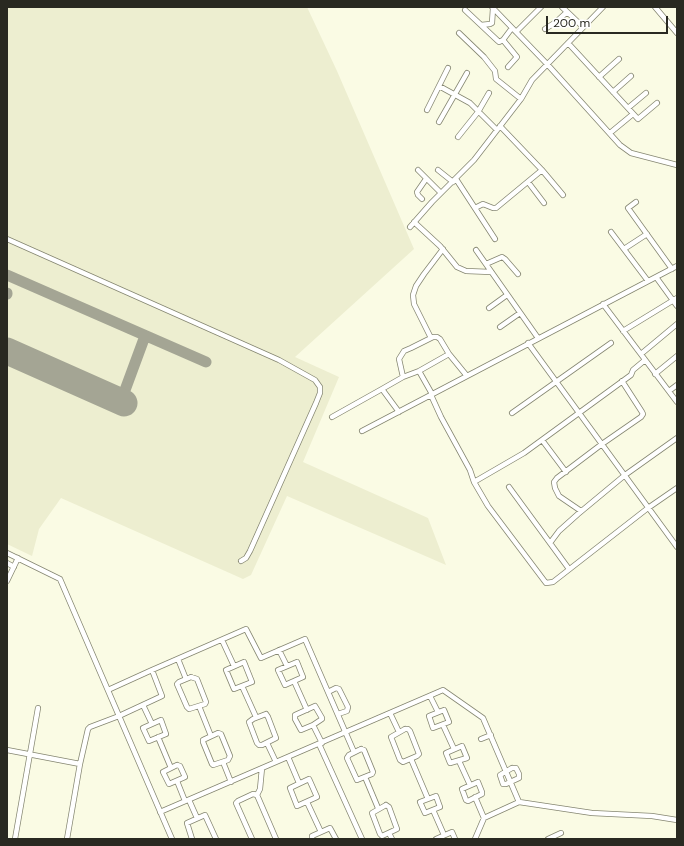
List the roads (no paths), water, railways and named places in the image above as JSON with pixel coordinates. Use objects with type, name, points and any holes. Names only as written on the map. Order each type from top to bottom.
[{"type":"street","points":[[516,32],[541,7]]},
{"type":"street","points":[[562,7],[583,27]]},
{"type":"street","points":[[410,227],[474,160],[521,99],[532,80],[603,7]]},
{"type":"street","points":[[655,7],[677,33]]},
{"type":"street","points":[[481,25],[490,24],[492,22],[493,8]]},
{"type":"street","points":[[493,8],[547,64],[620,145],[631,152],[677,165]]},
{"type":"street","points":[[465,10],[500,42],[512,28]]},
{"type":"street","points":[[545,29],[567,12]]},
{"type":"street","points":[[459,33],[484,57],[495,71],[496,79],[521,99]]},
{"type":"street","points":[[503,40],[517,57],[508,67]]},
{"type":"street","points":[[568,43],[638,119],[657,103]]},
{"type":"street","points":[[599,77],[619,59]]},
{"type":"street","points":[[427,110],[448,68]]},
{"type":"street","points":[[438,122],[467,73]]},
{"type":"street","points":[[613,92],[631,76]]},
{"type":"street","points":[[439,86],[470,103],[542,170],[563,195]]},
{"type":"street","points":[[628,108],[646,92]]},
{"type":"street","points":[[458,137],[478,112],[489,93]]},
{"type":"street","points":[[610,133],[633,114]]},
{"type":"street","points":[[418,170],[441,193]]},
{"type":"street","points":[[438,170],[454,180],[475,208],[495,239]]},
{"type":"street","points":[[475,208],[483,204],[496,208],[542,170]]},
{"type":"street","points":[[422,199],[417,192],[426,179]]},
{"type":"street","points":[[528,182],[544,203]]},
{"type":"street","points":[[636,202],[628,208],[672,268]]},
{"type":"street","points":[[414,222],[443,249],[457,267],[462,270],[491,272]]},
{"type":"street","points":[[611,232],[648,281]]},
{"type":"street","points":[[624,249],[647,234]]},
{"type":"street","points":[[7,239],[279,360],[315,380],[320,387],[320,392],[316,403],[250,551],[246,558],[241,561]]},
{"type":"street","points":[[430,338],[414,304],[413,295],[416,286],[443,249]]},
{"type":"street","points":[[476,250],[538,338]]},
{"type":"street","points":[[486,264],[502,257],[518,274]]},
{"type":"street","points":[[362,431],[677,266]]},
{"type":"street","points":[[656,277],[675,300],[677,306]]},
{"type":"street","points":[[489,308],[507,295]]},
{"type":"street","points":[[623,331],[675,300]]},
{"type":"street","points":[[603,304],[677,402]]},
{"type":"street","points":[[500,327],[520,313]]},
{"type":"street","points":[[641,354],[677,324]]},
{"type":"street","points":[[403,377],[399,359],[404,351],[430,338],[437,337],[467,376]]},
{"type":"street","points":[[528,343],[677,547]]},
{"type":"street","points":[[512,414],[611,343]]},
{"type":"street","points":[[332,417],[403,377],[419,371],[449,354]]},
{"type":"street","points":[[656,374],[677,356]]},
{"type":"street","points":[[474,482],[524,454],[631,375],[633,370],[645,360]]},
{"type":"street","points":[[419,371],[432,394],[441,417],[470,470],[474,482],[492,511],[546,583],[553,582],[648,508],[677,488]]},
{"type":"street","points":[[581,511],[562,499],[555,488],[554,482],[602,444],[639,419],[643,414],[622,381]]},
{"type":"street","points":[[669,391],[677,385]]},
{"type":"street","points":[[382,389],[399,412]]},
{"type":"street","points":[[550,543],[559,531],[581,511],[625,475],[677,438]]},
{"type":"street","points":[[542,440],[566,472]]},
{"type":"street","points":[[509,487],[569,569]]},
{"type":"street","points":[[7,553],[60,579],[172,839]]},
{"type":"street","points":[[7,581],[18,558]]},
{"type":"street","points":[[7,564],[14,567]]},
{"type":"street","points":[[108,690],[246,629],[261,658],[305,639],[354,752]]},
{"type":"street","points":[[222,640],[234,666]]},
{"type":"street","points":[[280,650],[287,666]]},
{"type":"street","points":[[178,659],[186,679]]},
{"type":"street","points":[[244,662],[252,682],[234,689],[226,670],[234,666],[244,662]]},
{"type":"street","points":[[297,662],[303,677],[285,684],[278,670],[287,666],[297,662]]},
{"type":"street","points":[[67,839],[80,764],[88,729],[162,696],[152,670]]},
{"type":"street","points":[[191,677],[197,679],[206,703],[198,706],[189,709],[186,707],[177,684],[191,677]]},
{"type":"street","points":[[294,681],[307,710]]},
{"type":"street","points":[[242,686],[256,717]]},
{"type":"street","points":[[328,692],[339,688],[348,707],[346,711],[338,714]]},
{"type":"street","points":[[160,812],[443,690],[483,718],[519,802]]},
{"type":"street","points":[[430,696],[438,712]]},
{"type":"street","points":[[144,705],[152,724]]},
{"type":"street","points":[[198,706],[211,736]]},
{"type":"street","points":[[315,706],[322,719],[313,725],[301,730],[295,715],[315,706]]},
{"type":"street","points":[[15,839],[38,708]]},
{"type":"street","points":[[444,710],[449,721],[443,725],[433,728],[429,716],[444,710]]},
{"type":"street","points":[[390,713],[399,732]]},
{"type":"street","points":[[266,714],[276,738],[268,743],[260,745],[257,743],[249,722],[256,717],[266,714]]},
{"type":"street","points":[[161,720],[166,734],[158,737],[149,741],[143,728],[161,720]]},
{"type":"street","points":[[313,725],[362,839]]},
{"type":"street","points":[[443,725],[454,749]]},
{"type":"street","points":[[407,729],[410,731],[419,754],[418,756],[403,762],[400,760],[391,738],[391,736],[399,732],[407,729]]},
{"type":"street","points":[[218,733],[221,734],[230,756],[228,760],[223,762],[214,765],[212,764],[203,740],[218,733]]},
{"type":"street","points":[[481,739],[491,735]]},
{"type":"street","points":[[158,737],[171,768]]},
{"type":"street","points":[[268,743],[276,762]]},
{"type":"street","points":[[461,746],[464,747],[467,757],[452,764],[450,763],[446,753],[454,749],[461,746]]},
{"type":"street","points":[[361,749],[364,750],[373,772],[372,774],[359,780],[356,779],[347,758],[354,752],[361,749]]},
{"type":"street","points":[[7,750],[80,764]]},
{"type":"street","points":[[288,757],[299,783]]},
{"type":"street","points":[[411,759],[428,799]]},
{"type":"street","points":[[459,761],[470,785]]},
{"type":"street","points":[[223,762],[232,782]]},
{"type":"street","points":[[179,765],[185,776],[177,781],[170,784],[168,783],[163,773],[164,771],[179,765]]},
{"type":"street","points":[[262,768],[260,789],[257,795],[276,839]]},
{"type":"street","points":[[516,768],[519,778],[511,782],[505,784],[502,783],[500,775],[506,771],[516,768]]},
{"type":"street","points":[[365,777],[378,808]]},
{"type":"street","points":[[309,779],[317,797],[299,806],[296,805],[290,788],[299,783],[309,779]]},
{"type":"street","points":[[177,781],[197,818]]},
{"type":"street","points":[[476,782],[479,783],[482,793],[474,797],[466,800],[462,791],[463,788],[476,782]]},
{"type":"street","points":[[252,839],[236,803],[253,794],[257,795]]},
{"type":"street","points":[[436,796],[440,807],[424,813],[420,802],[428,799],[436,796]]},
{"type":"street","points":[[474,797],[484,818]]},
{"type":"street","points":[[307,802],[321,832]]},
{"type":"street","points":[[475,839],[484,818],[519,802],[592,813],[652,816],[677,820]]},
{"type":"street","points":[[386,805],[389,807],[398,827],[396,830],[382,836],[380,834],[372,813],[378,808],[386,805]]},
{"type":"street","points":[[433,810],[444,836]]},
{"type":"street","points":[[192,839],[186,824],[204,815],[206,816],[216,839]]},
{"type":"street","points":[[312,839],[312,836],[330,828],[336,839]]},
{"type":"street","points":[[436,839],[452,832],[455,839]]},
{"type":"street","points":[[389,833],[392,839]]},
{"type":"street","points":[[548,839],[561,833]]}]
